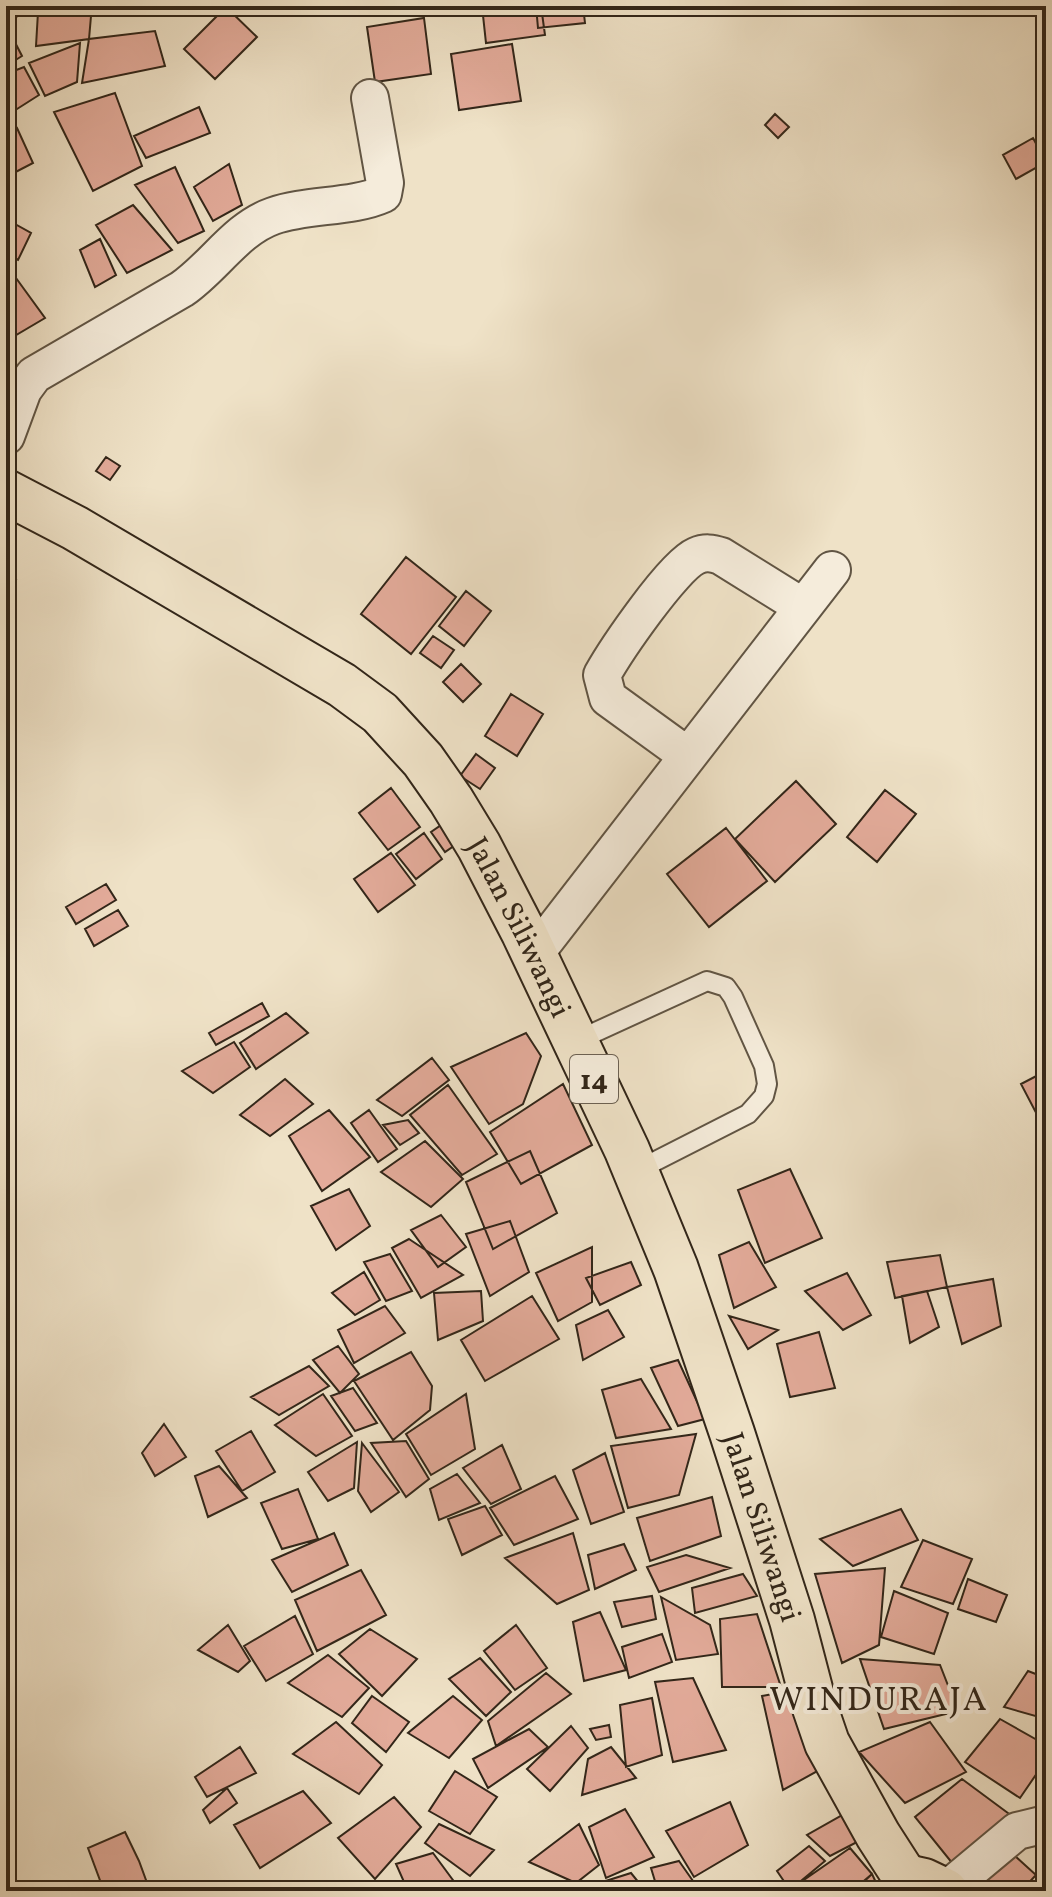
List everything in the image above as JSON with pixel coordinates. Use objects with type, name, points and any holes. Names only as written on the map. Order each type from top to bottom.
[{"type":"highway","name":"Jalan Siliwangi","points":[[6,492],[75,528],[342,685],[380,713],[423,760],[451,800],[479,846],[576,1041],[636,1171],[676,1269],[792,1620],[827,1743],[878,1835],[927,1887]]},
{"type":"street","points":[[6,436],[23,390],[34,375],[182,289],[249,228],[274,216],[383,194],[385,183],[370,98]]},
{"type":"street","points":[[688,756],[608,698],[602,675],[675,572],[698,555],[709,553],[721,556],[803,607]]},
{"type":"street","points":[[534,955],[832,570]]},
{"type":"street","points":[[927,1887],[1017,1831],[1046,1824]]},
{"type":"lane","points":[[576,1041],[707,981],[726,987],[733,997],[764,1066],[767,1084],[764,1096],[748,1114],[636,1171]]},
{"type":"building","points":[[6,6],[38,6],[12,19]]},
{"type":"building","points":[[202,6],[220,6],[207,14]]},
{"type":"building","points":[[482,6],[541,6],[545,35],[486,43]]},
{"type":"building","points":[[536,6],[583,6],[585,23],[538,28]]},
{"type":"building","points":[[226,7],[257,37],[215,79],[184,49]]},
{"type":"building","points":[[38,12],[91,16],[89,39],[36,46]]},
{"type":"building","points":[[424,18],[431,74],[375,82],[367,27]]},
{"type":"building","points":[[6,25],[22,56],[6,66]]},
{"type":"building","points":[[155,31],[165,66],[82,83],[89,39]]},
{"type":"building","points":[[80,43],[77,82],[45,96],[29,63]]},
{"type":"building","points":[[512,44],[521,101],[459,110],[451,54]]},
{"type":"building","points":[[24,67],[39,95],[6,116],[6,74]]},
{"type":"building","points":[[115,93],[142,166],[93,191],[54,112]]},
{"type":"building","points":[[199,107],[210,133],[146,158],[134,136]]},
{"type":"building","points":[[775,114],[789,127],[778,138],[765,125]]},
{"type":"building","points":[[17,128],[33,163],[6,177],[6,137]]},
{"type":"building","points":[[1033,138],[1046,162],[1016,179],[1003,155]]},
{"type":"building","points":[[229,164],[242,205],[213,221],[194,187]]},
{"type":"building","points":[[175,167],[204,231],[178,243],[135,185]]},
{"type":"building","points":[[133,205],[172,250],[127,273],[96,225]]},
{"type":"building","points":[[6,219],[31,233],[18,260],[6,254]]},
{"type":"building","points":[[100,239],[116,275],[95,287],[80,250]]},
{"type":"building","points":[[16,278],[45,318],[6,341],[6,284]]},
{"type":"building","points":[[106,457],[120,466],[110,480],[96,471]]},
{"type":"building","points":[[406,557],[456,597],[411,654],[361,614]]},
{"type":"building","points":[[6,572],[16,580],[6,594]]},
{"type":"building","points":[[466,591],[491,611],[464,646],[439,626]]},
{"type":"building","points":[[433,636],[454,650],[441,668],[420,653]]},
{"type":"building","points":[[461,664],[481,684],[463,702],[443,682]]},
{"type":"building","points":[[511,694],[543,714],[517,756],[485,736]]},
{"type":"building","points":[[476,754],[495,768],[480,789],[460,776]]},
{"type":"building","points":[[796,781],[836,824],[775,882],[735,839]]},
{"type":"building","points":[[391,788],[420,827],[388,850],[359,813]]},
{"type":"building","points":[[885,790],[916,814],[877,862],[847,837]]},
{"type":"building","points":[[447,821],[461,841],[445,852],[431,832]]},
{"type":"building","points":[[726,828],[767,881],[709,927],[667,874]]},
{"type":"building","points":[[424,833],[442,859],[416,879],[396,854]]},
{"type":"building","points":[[391,853],[415,885],[378,912],[354,879]]},
{"type":"building","points":[[106,884],[116,900],[76,924],[66,907]]},
{"type":"building","points":[[118,910],[128,926],[94,946],[85,929]]},
{"type":"building","points":[[262,1003],[269,1016],[216,1045],[209,1033]]},
{"type":"building","points":[[286,1013],[308,1033],[256,1069],[240,1043]]},
{"type":"building","points":[[526,1033],[541,1056],[523,1104],[489,1124],[451,1067]]},
{"type":"building","points":[[234,1042],[250,1067],[213,1093],[182,1071]]},
{"type":"building","points":[[432,1058],[449,1080],[402,1116],[377,1100]]},
{"type":"building","points":[[1046,1071],[1046,1127],[1044,1128],[1021,1084]]},
{"type":"building","points":[[285,1079],[313,1104],[270,1136],[240,1115]]},
{"type":"building","points":[[563,1084],[592,1145],[521,1184],[490,1132]]},
{"type":"building","points":[[448,1085],[497,1154],[462,1175],[410,1115]]},
{"type":"building","points":[[329,1110],[370,1157],[322,1191],[289,1136]]},
{"type":"building","points":[[369,1110],[397,1149],[378,1162],[351,1123]]},
{"type":"building","points":[[408,1120],[419,1133],[400,1145],[383,1125]]},
{"type":"building","points":[[425,1141],[463,1179],[431,1207],[381,1172]]},
{"type":"building","points":[[530,1151],[557,1213],[493,1249],[466,1182]]},
{"type":"building","points":[[790,1169],[822,1238],[765,1263],[738,1190]]},
{"type":"building","points":[[349,1189],[370,1226],[336,1250],[311,1206]]},
{"type":"building","points":[[441,1215],[466,1247],[438,1267],[411,1230]]},
{"type":"building","points":[[510,1221],[529,1272],[490,1296],[466,1234]]},
{"type":"building","points":[[409,1239],[463,1275],[421,1298],[392,1248]]},
{"type":"building","points":[[749,1242],[776,1287],[734,1308],[719,1255]]},
{"type":"building","points":[[592,1247],[592,1302],[558,1321],[536,1273]]},
{"type":"building","points":[[390,1254],[412,1291],[386,1301],[364,1262]]},
{"type":"building","points":[[940,1255],[947,1287],[895,1298],[887,1262]]},
{"type":"building","points":[[631,1262],[641,1285],[600,1305],[586,1278]]},
{"type":"building","points":[[364,1272],[380,1300],[355,1315],[332,1293]]},
{"type":"building","points":[[847,1273],[871,1315],[843,1330],[805,1291]]},
{"type":"building","points":[[993,1279],[1001,1326],[962,1344],[947,1287]]},
{"type":"building","points":[[481,1291],[483,1321],[438,1340],[434,1293]]},
{"type":"building","points":[[927,1291],[939,1327],[910,1343],[902,1296]]},
{"type":"building","points":[[532,1296],[559,1339],[485,1381],[461,1340]]},
{"type":"building","points":[[385,1306],[405,1333],[354,1363],[338,1330]]},
{"type":"building","points":[[608,1310],[624,1337],[583,1360],[576,1325]]},
{"type":"building","points":[[729,1316],[778,1330],[748,1349]]},
{"type":"building","points":[[819,1332],[835,1388],[790,1397],[777,1344]]},
{"type":"building","points":[[338,1346],[359,1374],[340,1393],[313,1360]]},
{"type":"building","points":[[411,1352],[432,1386],[430,1410],[393,1440],[354,1381]]},
{"type":"building","points":[[678,1360],[705,1419],[678,1426],[651,1368]]},
{"type":"building","points":[[309,1366],[329,1386],[279,1415],[251,1397]]},
{"type":"building","points":[[641,1379],[671,1429],[616,1438],[602,1390]]},
{"type":"building","points":[[353,1388],[377,1423],[355,1431],[331,1396]]},
{"type":"building","points":[[323,1394],[352,1436],[316,1456],[275,1425]]},
{"type":"building","points":[[466,1394],[475,1449],[431,1475],[406,1434]]},
{"type":"building","points":[[164,1424],[186,1457],[155,1476],[142,1453]]},
{"type":"building","points":[[251,1431],[275,1472],[242,1491],[216,1451]]},
{"type":"building","points":[[696,1434],[679,1495],[628,1508],[611,1446]]},
{"type":"building","points":[[406,1441],[429,1479],[406,1497],[371,1443]]},
{"type":"building","points":[[357,1442],[354,1488],[328,1501],[308,1472]]},
{"type":"building","points":[[362,1443],[399,1492],[371,1512],[358,1491]]},
{"type":"building","points":[[502,1445],[521,1489],[491,1504],[463,1468]]},
{"type":"building","points":[[605,1453],[624,1512],[591,1524],[573,1470]]},
{"type":"building","points":[[219,1466],[247,1498],[208,1517],[195,1476]]},
{"type":"building","points":[[457,1474],[480,1503],[439,1520],[430,1489]]},
{"type":"building","points":[[555,1476],[578,1519],[514,1545],[490,1508]]},
{"type":"building","points":[[298,1489],[318,1539],[282,1549],[261,1503]]},
{"type":"building","points":[[712,1497],[721,1536],[650,1561],[637,1518]]},
{"type":"building","points":[[485,1506],[502,1535],[462,1555],[448,1519]]},
{"type":"building","points":[[901,1509],[918,1540],[853,1566],[820,1539]]},
{"type":"building","points":[[334,1533],[348,1565],[292,1592],[272,1560]]},
{"type":"building","points":[[573,1533],[589,1590],[557,1604],[505,1558]]},
{"type":"building","points":[[923,1540],[972,1559],[953,1604],[901,1587]]},
{"type":"building","points":[[624,1544],[636,1570],[595,1589],[588,1555]]},
{"type":"building","points":[[686,1555],[730,1568],[659,1592],[647,1567]]},
{"type":"building","points":[[885,1568],[879,1645],[842,1663],[815,1574]]},
{"type":"building","points":[[361,1570],[386,1615],[317,1651],[295,1600]]},
{"type":"building","points":[[743,1574],[757,1596],[695,1613],[692,1588]]},
{"type":"building","points":[[968,1579],[1007,1595],[996,1622],[958,1609]]},
{"type":"building","points":[[894,1591],[948,1613],[934,1654],[881,1637]]},
{"type":"building","points":[[652,1596],[656,1619],[622,1627],[614,1602]]},
{"type":"building","points":[[661,1597],[710,1625],[718,1654],[676,1660]]},
{"type":"building","points":[[600,1612],[626,1670],[584,1681],[573,1622]]},
{"type":"building","points":[[757,1614],[781,1687],[722,1687],[720,1619]]},
{"type":"building","points":[[295,1616],[313,1654],[266,1681],[244,1646]]},
{"type":"building","points":[[228,1625],[250,1661],[238,1672],[198,1650]]},
{"type":"building","points":[[516,1625],[547,1668],[515,1690],[484,1651]]},
{"type":"building","points":[[370,1629],[417,1659],[382,1696],[339,1654]]},
{"type":"building","points":[[662,1634],[672,1662],[629,1678],[622,1647]]},
{"type":"building","points":[[328,1655],[369,1688],[342,1717],[288,1683]]},
{"type":"building","points":[[480,1658],[511,1692],[486,1716],[449,1679]]},
{"type":"building","points":[[860,1659],[940,1665],[958,1711],[884,1729]]},
{"type":"building","points":[[1028,1671],[1046,1678],[1046,1719],[1004,1707]]},
{"type":"building","points":[[546,1673],[571,1694],[496,1746],[488,1721]]},
{"type":"building","points":[[693,1678],[726,1750],[673,1762],[655,1682]]},
{"type":"building","points":[[800,1689],[823,1768],[783,1790],[762,1696]]},
{"type":"building","points":[[372,1696],[409,1722],[386,1752],[352,1723]]},
{"type":"building","points":[[453,1696],[482,1720],[449,1758],[408,1733]]},
{"type":"building","points":[[652,1698],[662,1755],[626,1767],[620,1705]]},
{"type":"building","points":[[1000,1719],[1046,1745],[1046,1760],[1020,1798],[965,1762]]},
{"type":"building","points":[[336,1722],[382,1765],[359,1794],[293,1754]]},
{"type":"building","points":[[930,1722],[966,1772],[905,1803],[859,1752]]},
{"type":"building","points":[[609,1725],[611,1737],[596,1740],[590,1729]]},
{"type":"building","points":[[571,1726],[588,1748],[550,1791],[527,1769]]},
{"type":"building","points":[[529,1729],[548,1747],[488,1788],[473,1759]]},
{"type":"building","points":[[240,1747],[256,1773],[207,1797],[195,1777]]},
{"type":"building","points":[[611,1747],[636,1778],[582,1795],[588,1759]]},
{"type":"building","points":[[455,1771],[497,1797],[470,1834],[429,1811]]},
{"type":"building","points":[[962,1779],[1016,1819],[957,1869],[915,1817]]},
{"type":"building","points":[[227,1788],[237,1803],[210,1823],[203,1810]]},
{"type":"building","points":[[303,1791],[331,1823],[260,1868],[234,1825]]},
{"type":"building","points":[[394,1797],[421,1827],[375,1879],[338,1838]]},
{"type":"building","points":[[730,1802],[748,1845],[694,1877],[666,1831]]},
{"type":"building","points":[[625,1809],[654,1857],[606,1878],[589,1827]]},
{"type":"building","points":[[846,1813],[859,1841],[830,1856],[807,1835]]},
{"type":"building","points":[[439,1824],[494,1850],[470,1876],[425,1843]]},
{"type":"building","points":[[579,1824],[599,1865],[576,1883],[529,1862]]},
{"type":"building","points":[[125,1832],[150,1891],[104,1891],[88,1848]]},
{"type":"building","points":[[809,1846],[825,1861],[790,1890],[777,1871]]},
{"type":"building","points":[[850,1848],[872,1874],[852,1891],[808,1891],[801,1882]]},
{"type":"building","points":[[433,1853],[461,1891],[408,1891],[396,1864]]},
{"type":"building","points":[[1015,1856],[1036,1875],[1021,1891],[979,1891],[975,1888]]},
{"type":"building","points":[[679,1861],[700,1891],[658,1891],[651,1868]]},
{"type":"building","points":[[631,1873],[644,1889],[574,1891]]},
{"type":"building","points":[[872,1874],[880,1891],[854,1891]]},
{"type":"building","points":[[1046,1881],[1046,1891],[1034,1891]]},
{"type":"building","points":[[384,1882],[388,1891],[360,1891]]},
{"type":"district","name":"WINDURAJA","points":[[879,1698]]}]
